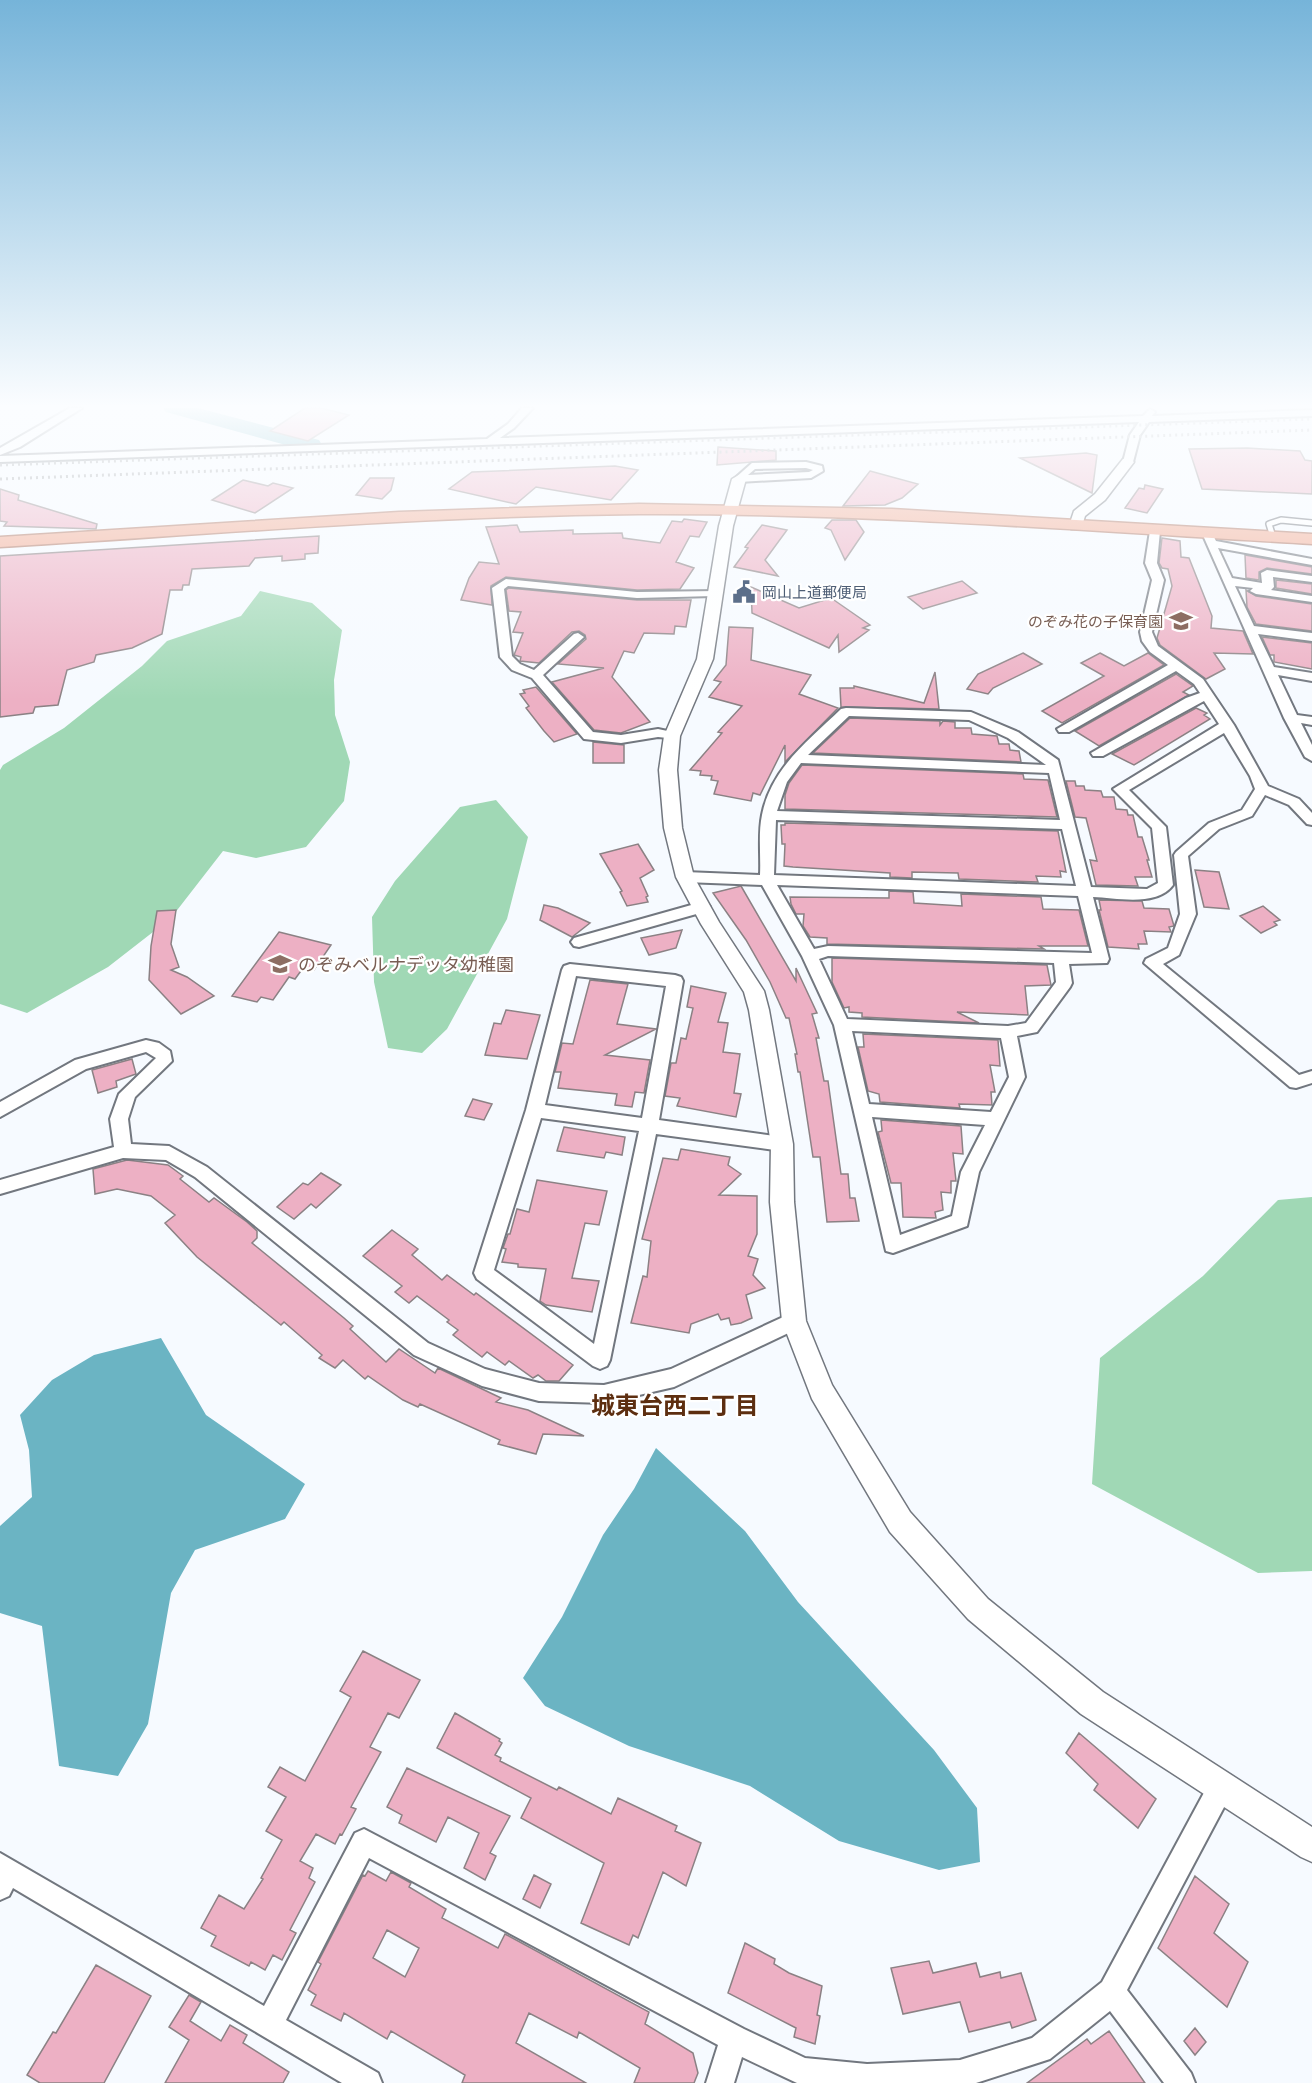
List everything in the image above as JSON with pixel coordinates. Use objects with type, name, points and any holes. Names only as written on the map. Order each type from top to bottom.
[{"type":"highway","points":[[0,542],[448,514],[640,509],[825,512],[1155,531],[1209,538],[1312,539]]},
{"type":"street","points":[[732,505],[729,510],[714,593],[705,659],[672,736],[668,770],[673,828],[685,877],[754,992],[759,1010],[782,1144],[782,1202],[794,1321],[821,1392],[900,1522],[978,1609],[1092,1702],[1312,1846]]},
{"type":"street","points":[[1076,526],[1079,514],[1090,505]]},
{"type":"street","points":[[1155,531],[1151,563],[1158,580],[1146,632],[1148,640],[1154,648],[1199,682],[1257,776],[1262,789],[1294,802],[1312,821]]},
{"type":"street","points":[[1209,538],[1312,562]]},
{"type":"street","points":[[1209,538],[1290,718],[1312,757]]},
{"type":"street","points":[[1228,584],[1268,587],[1267,573],[1312,579]]},
{"type":"street","points":[[672,736],[658,733],[621,739],[589,736],[536,675],[516,667],[506,657],[498,588],[506,582],[637,595],[714,593]]},
{"type":"street","points":[[1228,584],[1312,598]]},
{"type":"street","points":[[1250,629],[1312,637]]},
{"type":"street","points":[[536,675],[578,637]]},
{"type":"street","points":[[1064,729],[1165,674],[1175,665]]},
{"type":"street","points":[[1270,670],[1312,677]]},
{"type":"street","points":[[1098,753],[1191,701],[1207,695]]},
{"type":"street","points":[[810,956],[828,951],[1101,959],[1053,764],[1013,735],[971,716],[846,712],[797,759],[780,781],[769,815],[767,880],[810,956],[842,1025],[893,1245],[960,1221],[970,1172],[1017,1077],[1008,1032]]},
{"type":"street","points":[[1290,718],[1312,721]]},
{"type":"street","points":[[685,877],[1149,894],[1166,885],[1159,827],[1120,789],[1227,726]]},
{"type":"street","points":[[797,759],[1054,769]]},
{"type":"street","points":[[1262,789],[1247,813],[1214,826],[1181,855],[1188,914],[1174,951],[1152,963],[1296,1082],[1312,1077]]},
{"type":"street","points":[[769,815],[1069,825]]},
{"type":"street","points":[[579,942],[702,907]]},
{"type":"street","points":[[842,1025],[1008,1032],[1031,1028],[1064,983],[1061,958]]},
{"type":"street","points":[[570,970],[675,981],[649,1126],[600,1360],[484,1274],[535,1110],[570,970]]},
{"type":"street","points":[[0,1110],[81,1064],[146,1046],[153,1047],[164,1055],[164,1061],[128,1094],[119,1119],[123,1151]]},
{"type":"street","points":[[535,1110],[782,1144]]},
{"type":"street","points":[[862,1110],[996,1119]]},
{"type":"street","points":[[0,1187],[123,1151],[169,1154],[201,1172],[422,1348],[482,1377],[539,1392],[604,1394],[674,1378],[794,1321]]},
{"type":"street","points":[[269,2025],[364,1842],[734,2039],[804,2072],[867,2078],[960,2074],[1041,2049],[1112,1992],[1222,1785]]},
{"type":"street","points":[[3,1875],[368,2083]]},
{"type":"street","points":[[1112,1992],[1181,2083]]},
{"type":"street","points":[[720,2083],[734,2039]]},
{"type":"lane","points":[[1273,537],[1269,524],[1281,520],[1312,523]]},
{"type":"green space","points":[[260,591],[312,603],[342,630],[334,680],[335,715],[350,762],[344,801],[306,847],[256,858],[223,851],[171,918],[108,967],[27,1013],[0,1004],[0,770],[3,765],[64,728],[142,666],[167,641],[241,616]]},
{"type":"green space","points":[[496,800],[528,837],[507,919],[447,1029],[422,1053],[388,1048],[374,982],[372,917],[395,881],[460,807]]},
{"type":"green space","points":[[1312,1197],[1312,1571],[1258,1573],[1092,1484],[1100,1358],[1203,1276],[1278,1200]]},
{"type":"water","points":[[161,1338],[206,1415],[305,1484],[285,1519],[195,1550],[171,1593],[148,1724],[118,1776],[59,1766],[42,1626],[0,1613],[0,1526],[32,1497],[29,1450],[20,1415],[52,1380],[94,1355]]},
{"type":"water","points":[[656,1448],[745,1531],[798,1602],[934,1750],[977,1808],[980,1862],[939,1870],[839,1841],[750,1786],[629,1746],[545,1706],[523,1678],[562,1617],[603,1535],[634,1489]]},
{"type":"building","points":[[0,505],[35,505],[97,524],[96,529],[4,526],[7,522],[0,521]]},
{"type":"building","points":[[229,505],[267,505],[255,513]]},
{"type":"building","points":[[1127,505],[1152,505],[1147,513],[1125,508]]},
{"type":"building","points":[[684,519],[707,522],[699,537],[690,536],[676,562],[694,568],[680,589],[637,590],[506,577],[491,586],[492,605],[461,600],[469,578],[479,562],[499,564],[486,527],[517,525],[520,532],[573,530],[573,534],[622,533],[623,538],[660,543],[672,521],[682,522]]},
{"type":"building","points":[[832,520],[856,520],[864,532],[845,560],[831,530],[825,528]]},
{"type":"building","points":[[762,525],[787,530],[765,560],[778,576],[734,567],[748,548],[745,547]]},
{"type":"building","points":[[319,536],[318,553],[305,554],[305,559],[282,561],[282,556],[255,558],[249,566],[192,569],[189,585],[183,585],[182,590],[170,590],[162,634],[132,648],[96,655],[94,662],[67,670],[58,705],[35,707],[33,713],[0,717],[0,556]]},
{"type":"building","points":[[1162,538],[1180,541],[1181,557],[1189,558],[1212,616],[1211,628],[1243,631],[1253,654],[1214,653],[1225,669],[1206,679],[1160,645],[1157,638],[1172,586],[1168,569],[1162,568],[1159,563]]},
{"type":"building","points":[[1245,555],[1312,567],[1312,574],[1267,568],[1259,572],[1259,580],[1246,578]]},
{"type":"building","points":[[1276,580],[1312,584],[1312,594],[1276,588]]},
{"type":"building","points":[[962,581],[977,593],[923,609],[908,597]]},
{"type":"building","points":[[751,587],[799,608],[831,598],[870,625],[863,628],[869,630],[839,652],[838,635],[829,648],[752,613]]},
{"type":"building","points":[[509,588],[637,600],[691,600],[686,627],[675,626],[674,634],[644,633],[634,653],[624,651],[612,677],[650,722],[621,733],[594,730],[552,682],[604,668],[558,664],[586,639],[585,635],[579,631],[572,632],[539,663],[520,661],[521,657],[514,655],[523,633],[513,632],[521,612],[509,611],[506,590]]},
{"type":"building","points":[[1246,590],[1256,596],[1312,604],[1312,631],[1256,624],[1247,607]]},
{"type":"building","points":[[729,627],[753,628],[751,660],[811,675],[799,694],[838,708],[785,762],[785,745],[760,795],[753,793],[751,801],[714,794],[718,781],[711,780],[712,776],[700,775],[701,771],[690,770],[722,733],[718,732],[742,706],[709,697],[721,682],[714,680],[726,665]]},
{"type":"building","points":[[1262,637],[1312,643],[1312,669],[1274,662],[1274,655],[1270,655]]},
{"type":"building","points":[[1023,653],[1042,664],[993,688],[988,694],[967,689],[978,674]]},
{"type":"building","points":[[1100,653],[1124,666],[1148,653],[1164,665],[1062,723],[1042,711],[1104,676],[1081,663]]},
{"type":"building","points":[[935,672],[939,709],[841,707],[840,688],[854,688],[854,686],[924,703]]},
{"type":"building","points":[[1176,674],[1193,686],[1183,692],[1189,695],[1099,746],[1075,731]]},
{"type":"building","points":[[536,687],[577,734],[554,742],[544,731],[526,708],[529,706],[520,694],[525,693],[523,690]]},
{"type":"building","points":[[1196,708],[1207,713],[1204,715],[1210,719],[1134,765],[1112,754]]},
{"type":"building","points":[[850,718],[940,721],[940,725],[943,721],[955,722],[955,728],[971,728],[972,734],[997,736],[999,744],[1009,744],[1010,750],[1019,751],[1021,762],[813,753]]},
{"type":"building","points":[[593,742],[624,745],[624,763],[593,763]]},
{"type":"building","points":[[802,765],[1023,774],[1024,779],[1048,780],[1057,817],[785,809],[785,795],[789,783]]},
{"type":"building","points":[[1066,781],[1075,781],[1076,786],[1084,786],[1085,790],[1101,791],[1103,797],[1114,797],[1116,809],[1127,810],[1128,815],[1133,815],[1138,837],[1142,837],[1152,877],[1135,877],[1138,886],[1096,885],[1090,860],[1097,861],[1086,818],[1075,817]]},
{"type":"building","points":[[785,823],[1058,831],[1066,872],[1060,871],[1061,877],[1036,876],[1038,882],[959,879],[958,873],[912,872],[912,878],[890,877],[890,873],[784,866],[785,844],[782,844],[781,825]]},
{"type":"building","points":[[638,844],[654,870],[640,878],[648,896],[646,897],[648,902],[627,906],[620,892],[622,891],[600,854]]},
{"type":"building","points":[[1195,870],[1219,872],[1229,909],[1204,907]]},
{"type":"building","points":[[741,886],[796,981],[796,968],[817,1013],[812,1014],[819,1038],[816,1038],[824,1081],[828,1081],[841,1174],[848,1174],[850,1198],[855,1198],[859,1221],[827,1222],[820,1157],[813,1157],[789,1018],[786,1018],[770,982],[746,940],[713,893]]},
{"type":"building","points":[[889,891],[913,892],[914,903],[962,906],[961,894],[1041,897],[1043,909],[1079,910],[1088,946],[1039,946],[1044,949],[827,944],[827,938],[810,937],[803,926],[804,914],[796,914],[790,897],[889,898]]},
{"type":"building","points":[[1099,900],[1142,901],[1144,908],[1169,909],[1174,926],[1169,927],[1171,932],[1144,931],[1147,944],[1138,944],[1139,949],[1108,947],[1099,910],[1101,910]]},
{"type":"building","points":[[544,905],[558,908],[590,923],[572,937],[540,920]]},
{"type":"building","points":[[1263,906],[1280,920],[1274,922],[1277,925],[1261,933],[1240,916]]},
{"type":"building","points":[[176,910],[171,944],[179,967],[171,970],[187,977],[214,996],[181,1014],[149,980],[151,946],[157,911]]},
{"type":"building","points":[[682,930],[676,948],[649,955],[641,938]]},
{"type":"building","points":[[279,932],[331,945],[314,970],[303,968],[295,979],[289,977],[273,1000],[261,997],[257,1002],[232,996]]},
{"type":"building","points":[[832,958],[1047,965],[1051,985],[1025,986],[1028,1015],[957,1012],[979,1023],[862,1017],[862,1013],[849,1012],[849,1007],[844,1008],[832,982]]},
{"type":"building","points":[[590,980],[628,984],[617,1024],[656,1029],[605,1055],[650,1060],[644,1093],[635,1092],[632,1107],[615,1105],[617,1094],[558,1088],[561,1072],[555,1072],[562,1043],[573,1044]]},
{"type":"building","points":[[691,986],[726,993],[718,1022],[728,1023],[723,1052],[740,1054],[734,1093],[741,1094],[736,1117],[677,1106],[680,1098],[665,1096],[671,1063],[676,1063],[681,1038],[686,1039],[693,1008],[687,1007]]},
{"type":"building","points":[[506,1010],[540,1015],[527,1059],[485,1055],[494,1023],[501,1024]]},
{"type":"building","points":[[863,1034],[998,1040],[1000,1066],[990,1065],[995,1092],[991,1092],[992,1105],[959,1104],[960,1108],[880,1102],[879,1094],[868,1091],[858,1047],[864,1047]]},
{"type":"building","points":[[132,1059],[136,1074],[116,1081],[117,1087],[98,1093],[92,1070]]},
{"type":"building","points":[[473,1099],[492,1104],[484,1120],[465,1116]]},
{"type":"building","points":[[881,1120],[961,1126],[963,1154],[953,1153],[956,1181],[951,1181],[951,1193],[941,1192],[943,1210],[935,1212],[936,1218],[903,1217],[901,1183],[891,1183],[878,1132],[882,1131]]},
{"type":"building","points":[[564,1127],[625,1137],[622,1155],[606,1152],[604,1158],[557,1151]]},
{"type":"building","points":[[681,1149],[730,1157],[728,1165],[741,1174],[719,1195],[757,1196],[757,1234],[748,1256],[758,1259],[753,1275],[765,1288],[746,1295],[752,1318],[731,1325],[729,1318],[721,1320],[718,1314],[691,1324],[689,1333],[631,1323],[643,1276],[647,1277],[651,1241],[642,1239],[663,1158],[678,1160]]},
{"type":"building","points":[[127,1160],[168,1165],[183,1176],[180,1179],[209,1202],[214,1198],[247,1222],[257,1231],[257,1238],[252,1243],[344,1318],[353,1326],[350,1329],[386,1362],[399,1349],[435,1373],[438,1368],[501,1398],[496,1402],[528,1410],[584,1436],[543,1434],[536,1454],[498,1444],[500,1440],[420,1404],[418,1407],[403,1400],[368,1376],[365,1379],[343,1360],[335,1368],[319,1358],[322,1355],[284,1322],[281,1325],[197,1257],[165,1223],[175,1215],[151,1196],[117,1189],[95,1194],[93,1169]]},
{"type":"building","points":[[321,1173],[341,1185],[316,1208],[311,1204],[294,1219],[277,1207],[303,1183],[308,1185]]},
{"type":"building","points":[[537,1180],[607,1191],[599,1225],[585,1223],[572,1278],[599,1281],[592,1312],[546,1305],[540,1301],[546,1269],[518,1267],[518,1264],[502,1262],[506,1249],[503,1248],[510,1234],[517,1209],[529,1212]]},
{"type":"building","points":[[392,1230],[418,1249],[412,1255],[442,1280],[447,1275],[474,1295],[476,1293],[573,1365],[559,1381],[546,1381],[538,1375],[533,1378],[509,1361],[505,1365],[487,1352],[482,1357],[453,1335],[458,1330],[447,1322],[449,1320],[417,1296],[409,1303],[395,1292],[402,1286],[363,1256]]},
{"type":"building","points":[[363,1651],[420,1680],[399,1718],[388,1713],[370,1747],[381,1752],[351,1807],[356,1809],[342,1835],[340,1834],[335,1844],[316,1834],[300,1861],[313,1868],[309,1878],[315,1882],[290,1930],[296,1933],[282,1960],[273,1955],[265,1970],[251,1962],[249,1966],[211,1946],[216,1936],[201,1928],[219,1895],[244,1909],[263,1879],[261,1878],[282,1840],[266,1831],[286,1797],[268,1787],[280,1767],[305,1781],[351,1697],[340,1691]]},
{"type":"building","points":[[455,1713],[500,1739],[502,1743],[495,1755],[501,1758],[500,1761],[557,1790],[559,1787],[611,1814],[618,1798],[677,1826],[675,1831],[701,1843],[686,1886],[663,1872],[638,1938],[633,1935],[629,1945],[581,1923],[604,1863],[521,1818],[531,1798],[437,1748]]},
{"type":"building","points":[[1079,1733],[1156,1799],[1138,1828],[1094,1790],[1098,1784],[1066,1753]]},
{"type":"building","points":[[407,1768],[510,1816],[490,1853],[496,1856],[485,1880],[464,1868],[479,1833],[448,1817],[436,1842],[399,1823],[402,1815],[387,1807]]},
{"type":"building","points":[[368,1871],[386,1881],[391,1872],[411,1883],[409,1887],[446,1909],[442,1918],[498,1948],[505,1934],[649,2012],[645,2024],[693,2053],[698,2073],[694,2083],[634,2083],[640,2068],[579,2032],[577,2038],[529,2013],[516,2043],[586,2083],[462,2083],[465,2075],[391,2031],[387,2039],[344,2013],[341,2021],[311,2005],[316,1995],[308,1990],[321,1964],[318,1962],[363,1875],[365,1876]],"holes":[[[387,1930],[419,1948],[405,1977],[373,1958]]]},
{"type":"building","points":[[534,1875],[551,1884],[540,1908],[523,1899]]},
{"type":"building","points":[[1195,1876],[1229,1904],[1214,1933],[1248,1962],[1227,2007],[1158,1948]]},
{"type":"building","points":[[745,1943],[775,1959],[774,1964],[789,1973],[822,1986],[815,2044],[794,2037],[796,2028],[728,1993]]},
{"type":"building","points":[[929,1961],[933,1973],[976,1963],[980,1977],[1000,1972],[1001,1978],[1021,1973],[1036,2020],[1012,2028],[1010,2022],[969,2032],[960,2002],[903,2014],[891,1968]]},
{"type":"building","points":[[96,1965],[151,1996],[104,2083],[40,2083],[27,2075],[53,2032],[56,2033]]},
{"type":"building","points":[[189,1995],[201,2002],[190,2021],[221,2041],[230,2025],[247,2035],[243,2043],[289,2072],[283,2083],[165,2083],[189,2040],[169,2027]]},
{"type":"building","points":[[1195,2028],[1206,2042],[1195,2055],[1184,2041]]},
{"type":"building","points":[[1109,2031],[1145,2083],[1027,2083],[1087,2039],[1091,2044]]},
{"type":"place","name":"岡山上道郵便局","points":[[744,592]]},
{"type":"place","name":"のぞみ花の子保育園","points":[[1181,621]]},
{"type":"place","name":"のぞみベルナデッタ幼稚園","points":[[280,964]]},
{"type":"district","name":"城東台西二丁目","points":[[675,1405]]}]
